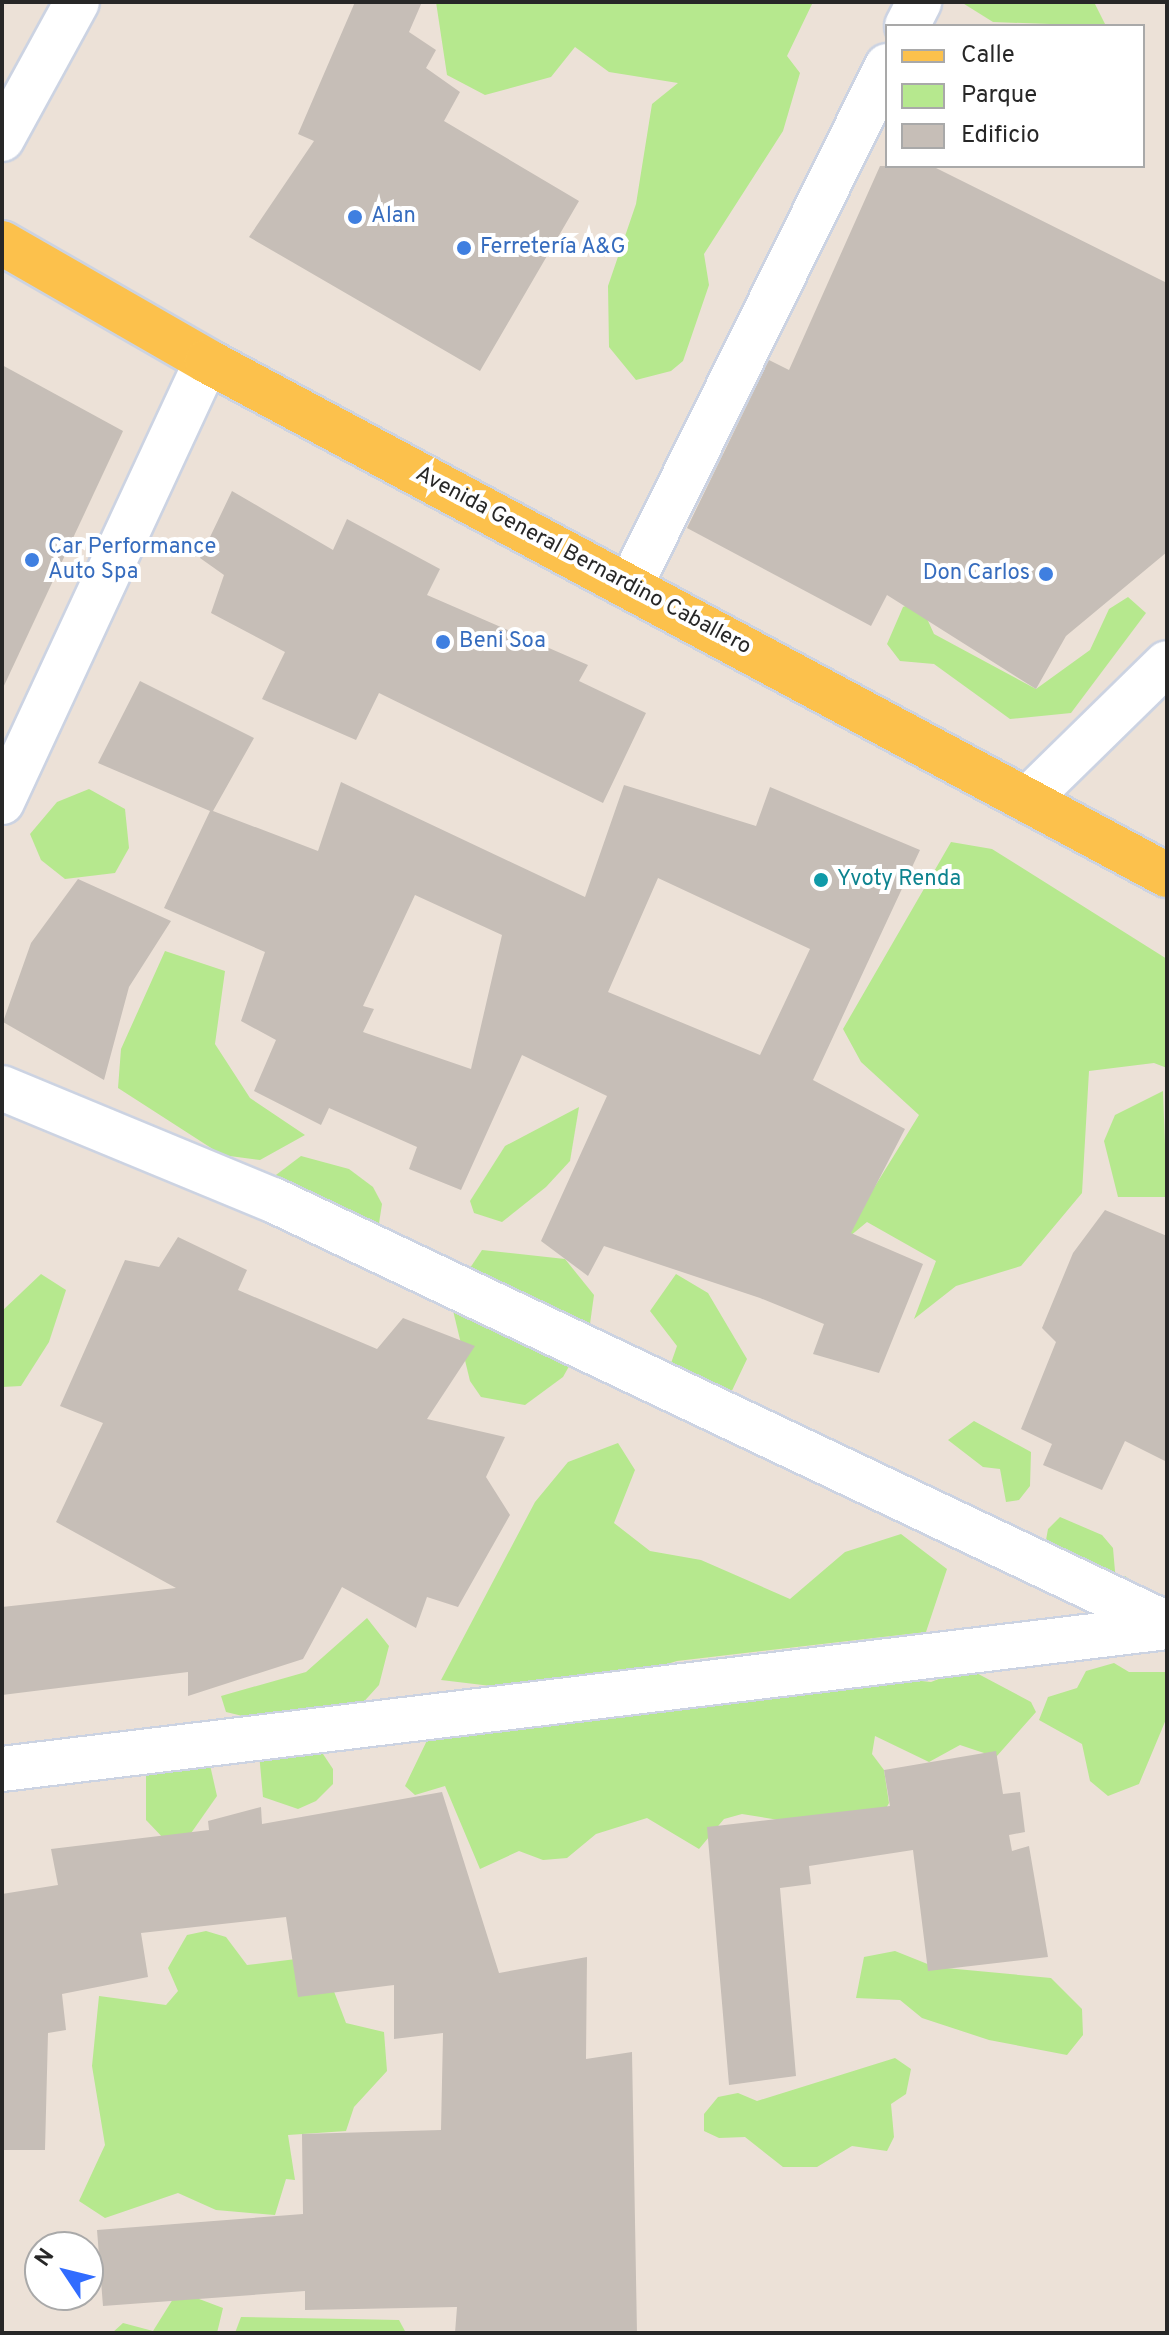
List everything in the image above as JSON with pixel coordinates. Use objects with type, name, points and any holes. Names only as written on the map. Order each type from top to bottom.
[{"type":"main road","name":"Avenida General Bernardino Caballero","points":[[2,243],[207,361],[1167,875]]},
{"type":"street","points":[[2,139],[77,2]]},
{"type":"street","points":[[908,24],[919,2]]},
{"type":"street","points":[[630,586],[885,70]]},
{"type":"street","points":[[2,802],[207,361]]},
{"type":"street","points":[[1028,799],[1167,663]]},
{"type":"street","points":[[2,1088],[273,1200],[1167,1626]]},
{"type":"street","points":[[2,1769],[1167,1626]]},
{"type":"green space","points":[[436,2],[813,2],[787,56],[800,73],[783,131],[704,254],[709,285],[683,361],[671,371],[636,380],[609,347],[608,286],[636,204],[652,104],[678,83],[609,72],[575,47],[551,77],[485,95],[447,75]]},
{"type":"green space","points":[[961,2],[1094,2],[1105,24],[1050,24],[993,22]]},
{"type":"green space","points":[[1128,597],[1146,613],[1071,713],[1010,719],[934,664],[900,661],[887,644],[903,607],[919,601],[934,634],[1036,689],[1090,650],[1109,609]]},
{"type":"green space","points":[[89,789],[125,809],[129,848],[115,873],[65,879],[41,860],[30,834],[57,802]]},
{"type":"green space","points":[[951,842],[992,849],[1167,959],[1167,1068],[1154,1063],[1089,1071],[1082,1193],[1021,1266],[956,1286],[914,1319],[936,1261],[867,1222],[838,1246],[919,1115],[861,1062],[843,1029]]},
{"type":"green space","points":[[165,951],[225,971],[215,1044],[250,1098],[305,1135],[260,1160],[222,1155],[118,1088],[121,1049]]},
{"type":"green space","points":[[1163,1091],[1167,1197],[1118,1197],[1104,1141],[1115,1115]]},
{"type":"green space","points":[[579,1107],[570,1161],[546,1187],[502,1222],[474,1213],[470,1201],[505,1146]]},
{"type":"green space","points":[[301,1156],[349,1169],[373,1187],[382,1204],[377,1236],[268,1181]]},
{"type":"green space","points":[[482,1250],[565,1259],[594,1295],[589,1331],[563,1377],[525,1405],[481,1397],[470,1381],[450,1298]]},
{"type":"green space","points":[[41,1274],[66,1290],[49,1342],[21,1386],[2,1387],[2,1311]]},
{"type":"green space","points":[[676,1274],[708,1293],[747,1359],[728,1399],[670,1366],[677,1346],[650,1311]]},
{"type":"green space","points":[[974,1421],[1031,1452],[1030,1486],[1019,1500],[1006,1502],[1000,1469],[983,1467],[948,1440]]},
{"type":"green space","points":[[618,1443],[635,1470],[614,1523],[650,1551],[701,1560],[790,1599],[845,1552],[901,1534],[947,1569],[926,1632],[677,1661],[609,1682],[516,1689],[441,1680],[535,1502],[568,1462]]},
{"type":"green space","points":[[1060,1517],[1102,1535],[1113,1548],[1116,1583],[1125,1576],[1144,1590],[1167,1624],[1044,1551],[1048,1529]]},
{"type":"green space","points":[[367,1618],[389,1646],[379,1685],[359,1707],[263,1721],[226,1712],[221,1696],[306,1672]]},
{"type":"green space","points":[[1114,1663],[1129,1672],[1167,1672],[1167,1717],[1139,1784],[1108,1796],[1090,1781],[1082,1744],[1039,1720],[1048,1697],[1077,1688],[1086,1671]]},
{"type":"green space","points":[[967,1668],[1031,1702],[1036,1712],[996,1757],[960,1745],[929,1762],[875,1736],[872,1754],[884,1770],[889,1803],[879,1821],[797,1823],[742,1814],[724,1819],[699,1849],[647,1818],[596,1834],[567,1858],[543,1860],[519,1851],[480,1869],[445,1786],[415,1795],[405,1786],[434,1726],[756,1688],[788,1697],[865,1675],[931,1682]]},
{"type":"green space","points":[[319,1748],[333,1769],[333,1784],[316,1801],[298,1809],[263,1797],[259,1753]]},
{"type":"green space","points":[[210,1765],[217,1796],[189,1836],[167,1842],[146,1820],[146,1772]]},
{"type":"green space","points":[[206,1931],[226,1937],[247,1965],[296,1959],[327,1973],[346,2023],[384,2032],[387,2071],[354,2107],[346,2131],[288,2135],[295,2180],[286,2179],[275,2215],[216,2210],[178,2193],[105,2218],[79,2201],[105,2145],[92,2066],[99,1996],[166,2005],[178,1991],[168,1968],[187,1935]]},
{"type":"green space","points":[[895,1951],[935,1967],[1051,1978],[1082,2009],[1083,2035],[1067,2055],[989,2040],[922,2018],[900,2000],[856,1998],[864,1957]]},
{"type":"green space","points":[[895,2058],[911,2069],[906,2094],[891,2104],[894,2137],[887,2151],[852,2146],[817,2167],[783,2167],[745,2137],[719,2138],[704,2131],[704,2114],[718,2097],[738,2093],[757,2101]]},
{"type":"green space","points":[[178,2291],[223,2308],[217,2333],[112,2333],[123,2323],[153,2331]]},
{"type":"green space","points":[[241,2317],[399,2320],[406,2333],[235,2333]]},
{"type":"building","points":[[355,2],[422,2],[409,32],[436,50],[426,68],[460,92],[444,121],[579,201],[480,371],[249,237],[314,141],[298,134]]},
{"type":"building","points":[[880,166],[936,168],[1167,283],[1167,552],[1066,636],[1036,689],[887,595],[871,626],[687,528],[769,360],[789,370]]},
{"type":"building","name":"Car Performance Auto Spa","points":[[2,365],[123,431],[2,690]]},
{"type":"building","points":[[232,491],[333,550],[347,519],[440,569],[427,595],[588,665],[579,681],[646,713],[603,803],[379,693],[356,740],[262,699],[285,652],[211,613],[224,575],[200,558]]},
{"type":"building","points":[[140,681],[254,738],[213,811],[318,851],[341,782],[585,897],[624,785],[756,826],[770,787],[920,850],[813,1080],[905,1129],[851,1233],[923,1264],[879,1373],[813,1354],[824,1324],[760,1298],[604,1246],[588,1276],[541,1241],[607,1096],[522,1055],[461,1190],[409,1169],[417,1147],[329,1108],[321,1125],[254,1091],[276,1040],[241,1021],[265,952],[164,908],[210,811],[98,763]],"holes":[[[658,878],[810,949],[760,1055],[608,992]],[[415,895],[502,935],[471,1069],[363,1032],[374,1009],[363,1006]]]},
{"type":"building","points":[[78,879],[171,921],[129,987],[104,1080],[3,1022],[31,943]]},
{"type":"building","points":[[1105,1210],[1167,1236],[1167,1462],[1125,1441],[1102,1490],[1043,1465],[1052,1444],[1021,1429],[1056,1342],[1042,1328],[1073,1253]]},
{"type":"building","points":[[178,1237],[247,1270],[238,1290],[377,1349],[403,1318],[475,1346],[427,1419],[505,1437],[486,1477],[510,1515],[458,1607],[427,1597],[416,1628],[342,1587],[303,1659],[188,1696],[188,1672],[2,1695],[2,1607],[176,1588],[56,1522],[103,1423],[60,1406],[125,1260],[159,1267]]},
{"type":"building","points":[[996,1751],[1003,1794],[1020,1792],[1025,1832],[1009,1835],[1012,1851],[1029,1846],[1048,1957],[928,1971],[913,1850],[809,1866],[811,1884],[780,1888],[796,2076],[729,2085],[707,1827],[890,1806],[884,1770]]},
{"type":"building","points":[[442,1792],[499,1973],[587,1957],[586,2059],[632,2052],[637,2333],[455,2333],[457,2307],[305,2310],[305,2291],[104,2306],[104,2231],[97,2230],[303,2214],[302,2134],[441,2130],[443,2033],[394,2039],[394,1985],[298,1997],[286,1917],[141,1933],[148,1977],[62,1994],[66,2030],[48,2033],[45,2150],[2,2150],[2,1894],[58,1885],[51,1849],[209,1830],[208,1821],[261,1807],[262,1824]]},
{"type":"place","name":"Alan","points":[[355,217]]},
{"type":"place","name":"Ferretería A&G","points":[[464,248]]},
{"type":"place","name":"Car Performance Auto Spa","points":[[32,560]]},
{"type":"place","name":"Don Carlos","points":[[1046,574]]},
{"type":"place","name":"Beni Soa","points":[[443,642]]},
{"type":"place","name":"Yvoty Renda","points":[[821,880]]}]
